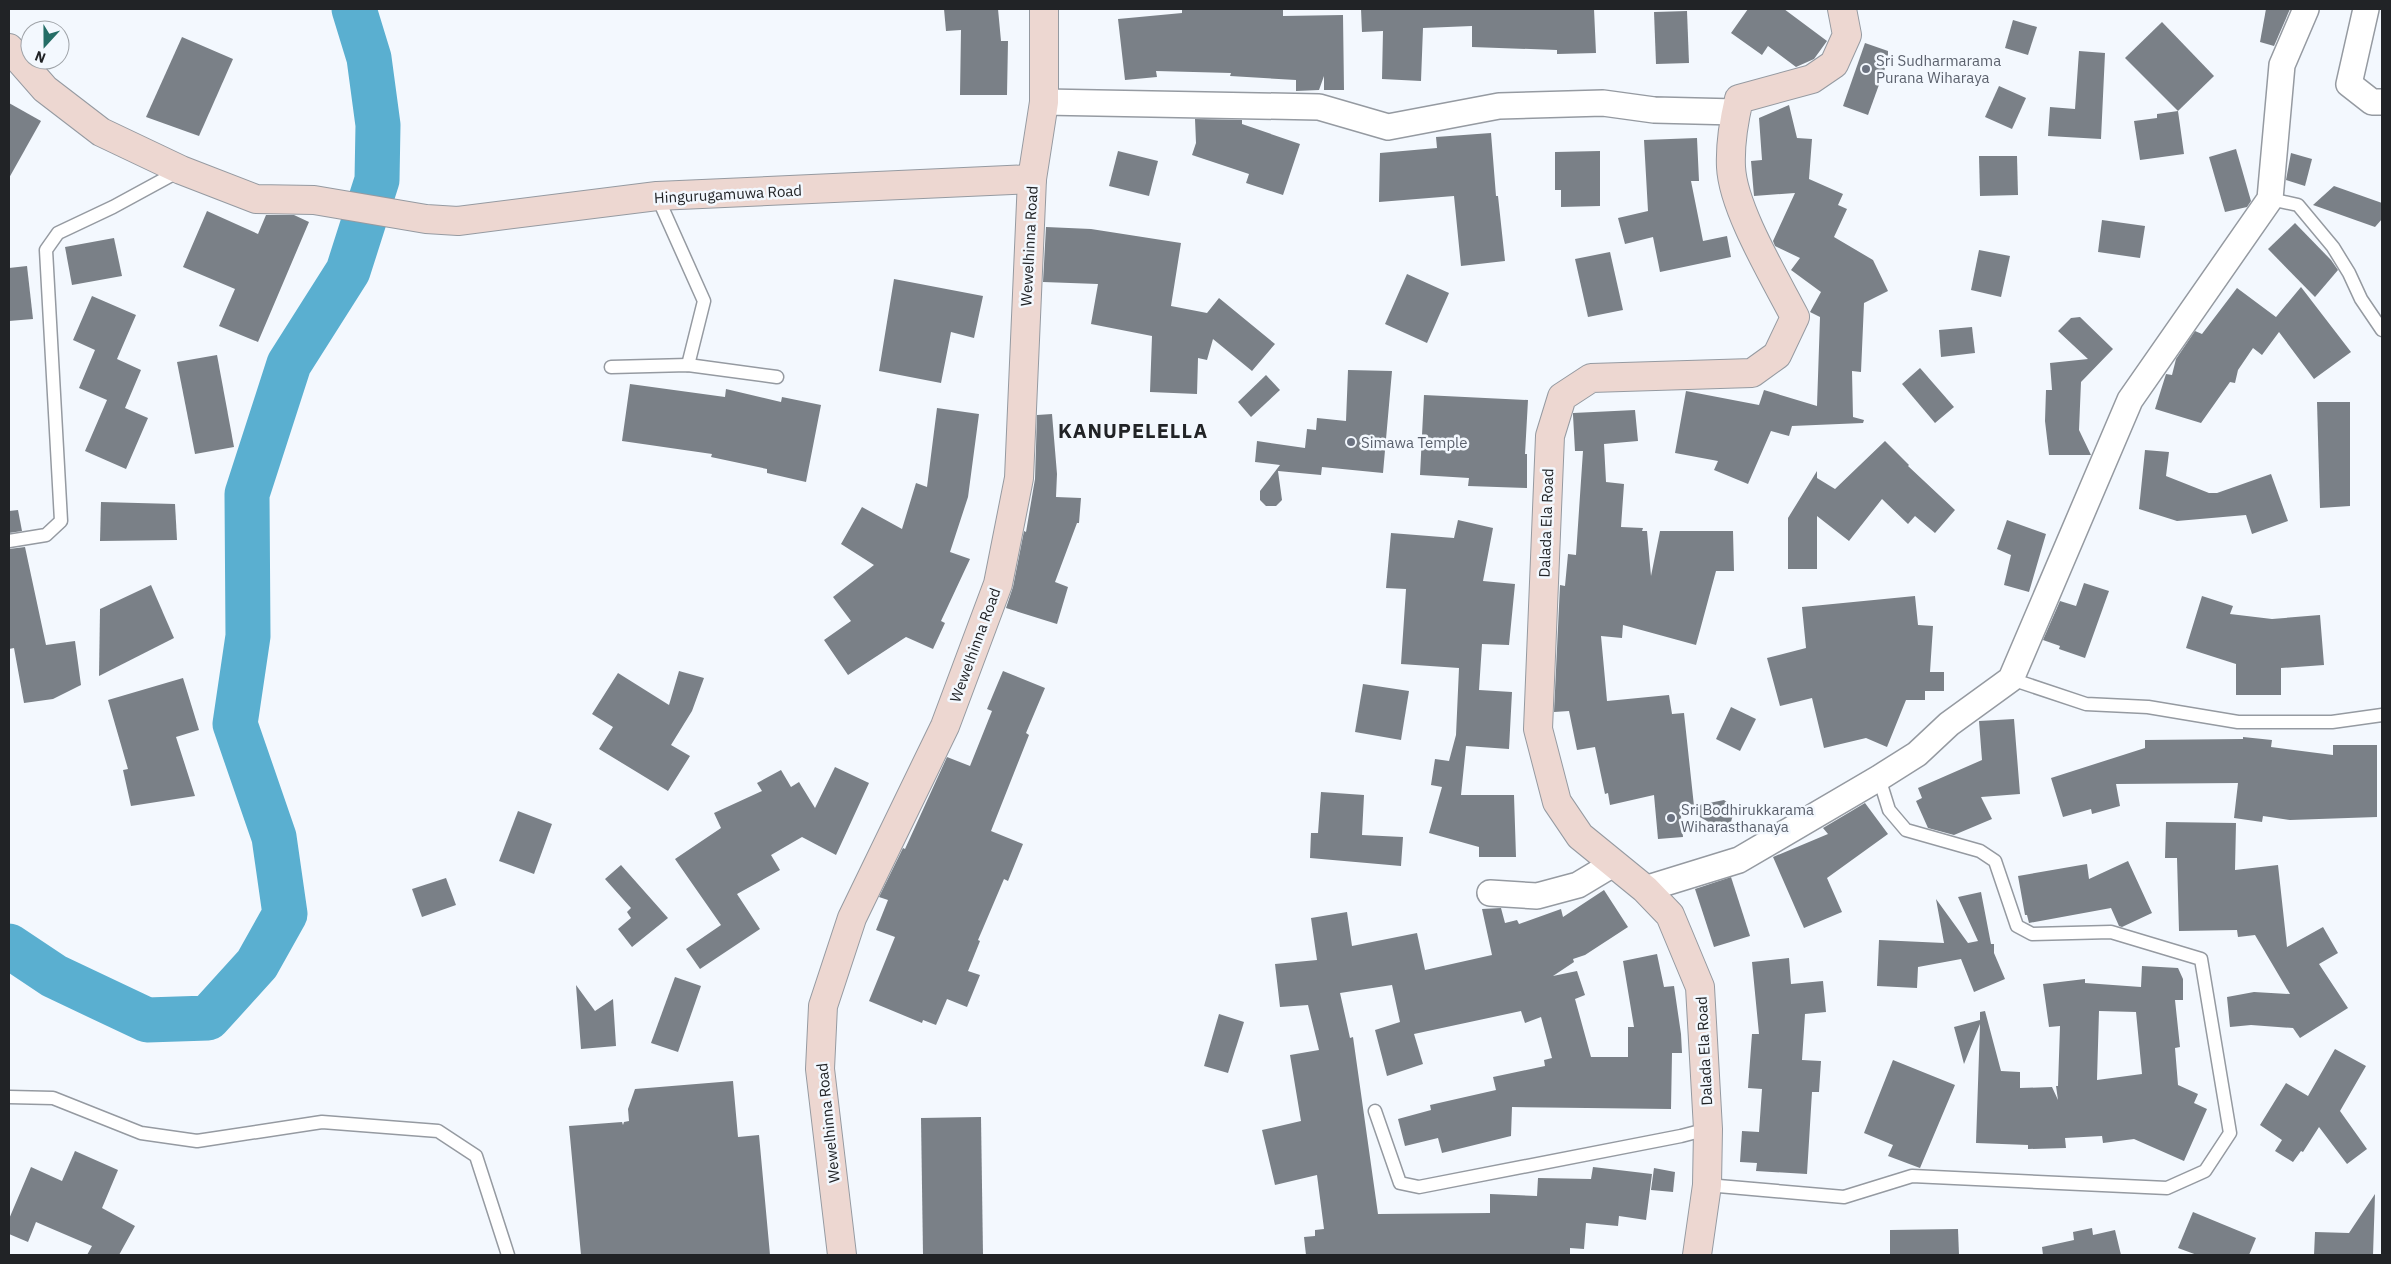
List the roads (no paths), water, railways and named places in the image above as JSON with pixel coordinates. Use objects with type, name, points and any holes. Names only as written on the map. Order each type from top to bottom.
[{"type":"street","name":"Wewelhinna Road","points":[[842,1255],[820,1069],[823,1006],[852,918],[945,726],[998,584],[1019,478],[1032,179],[1044,102],[1044,9]]},
{"type":"street","points":[[1044,102],[1319,107],[1388,127],[1499,106],[1603,103],[1654,110],[1736,112],[1739,99],[1812,79],[1834,64],[1847,35],[1842,9]]},
{"type":"street","points":[[1645,889],[1739,860],[1880,778],[1917,754],[1949,724],[2011,679],[2130,400],[2270,199],[2282,65],[2306,9]]},
{"type":"street","points":[[2366,9],[2349,84],[2372,102],[2382,102]]},
{"type":"street","points":[[9,48],[45,89],[101,132],[181,170]]},
{"type":"street","name":"Dalada Ela Road","points":[[1697,1255],[1707,1185],[1708,1129],[1700,987],[1670,915],[1645,889],[1580,836],[1557,802],[1538,729],[1550,436],[1562,397],[1590,378],[1752,373],[1777,355],[1794,317],[1741,209],[1731,168],[1736,112]]},
{"type":"street","name":"Hingurugamuwa Road","points":[[181,170],[256,200],[314,200],[426,219],[458,220],[657,196],[1032,179]]},
{"type":"street","points":[[1490,893],[1537,896],[1578,884],[1613,864]]},
{"type":"lane","points":[[9,541],[46,535],[62,521],[46,250],[58,233],[113,207],[181,170]]},
{"type":"lane","points":[[657,196],[704,301],[688,366]]},
{"type":"lane","points":[[2270,199],[2298,205],[2333,247],[2349,273],[2361,299],[2382,330]]},
{"type":"lane","points":[[611,367],[688,366],[777,377]]},
{"type":"lane","points":[[2011,679],[2086,704],[2148,708],[2238,722],[2332,722],[2382,715]]},
{"type":"lane","points":[[1707,1185],[1844,1197],[1912,1176],[2167,1188],[2206,1171],[2230,1133],[2201,959],[2111,932],[2032,934],[2016,926],[1995,862],[1980,851],[1906,830],[1889,810],[1880,778]]},
{"type":"lane","points":[[9,1097],[53,1098],[141,1133],[197,1141],[322,1122],[438,1131],[476,1156],[508,1255]]},
{"type":"lane","points":[[1375,1111],[1400,1183],[1419,1187],[1681,1136],[1708,1129]]},
{"type":"waterway","points":[[9,946],[54,976],[147,1020],[208,1018],[257,964],[285,914],[274,837],[235,724],[248,636],[247,494],[289,364],[348,271],[377,180],[378,125],[369,58],[354,9]]},
{"type":"place","name":"Sri Sudharmarama Purana Wiharaya","points":[[1866,69]]},
{"type":"place","name":"Simawa Temple","points":[[1351,442]]},
{"type":"place","name":"Sri Bodhirukkarama Wiharasthanaya","points":[[1671,818]]},
{"type":"district","name":"KANUPELELLA","points":[[1133,430]]}]
